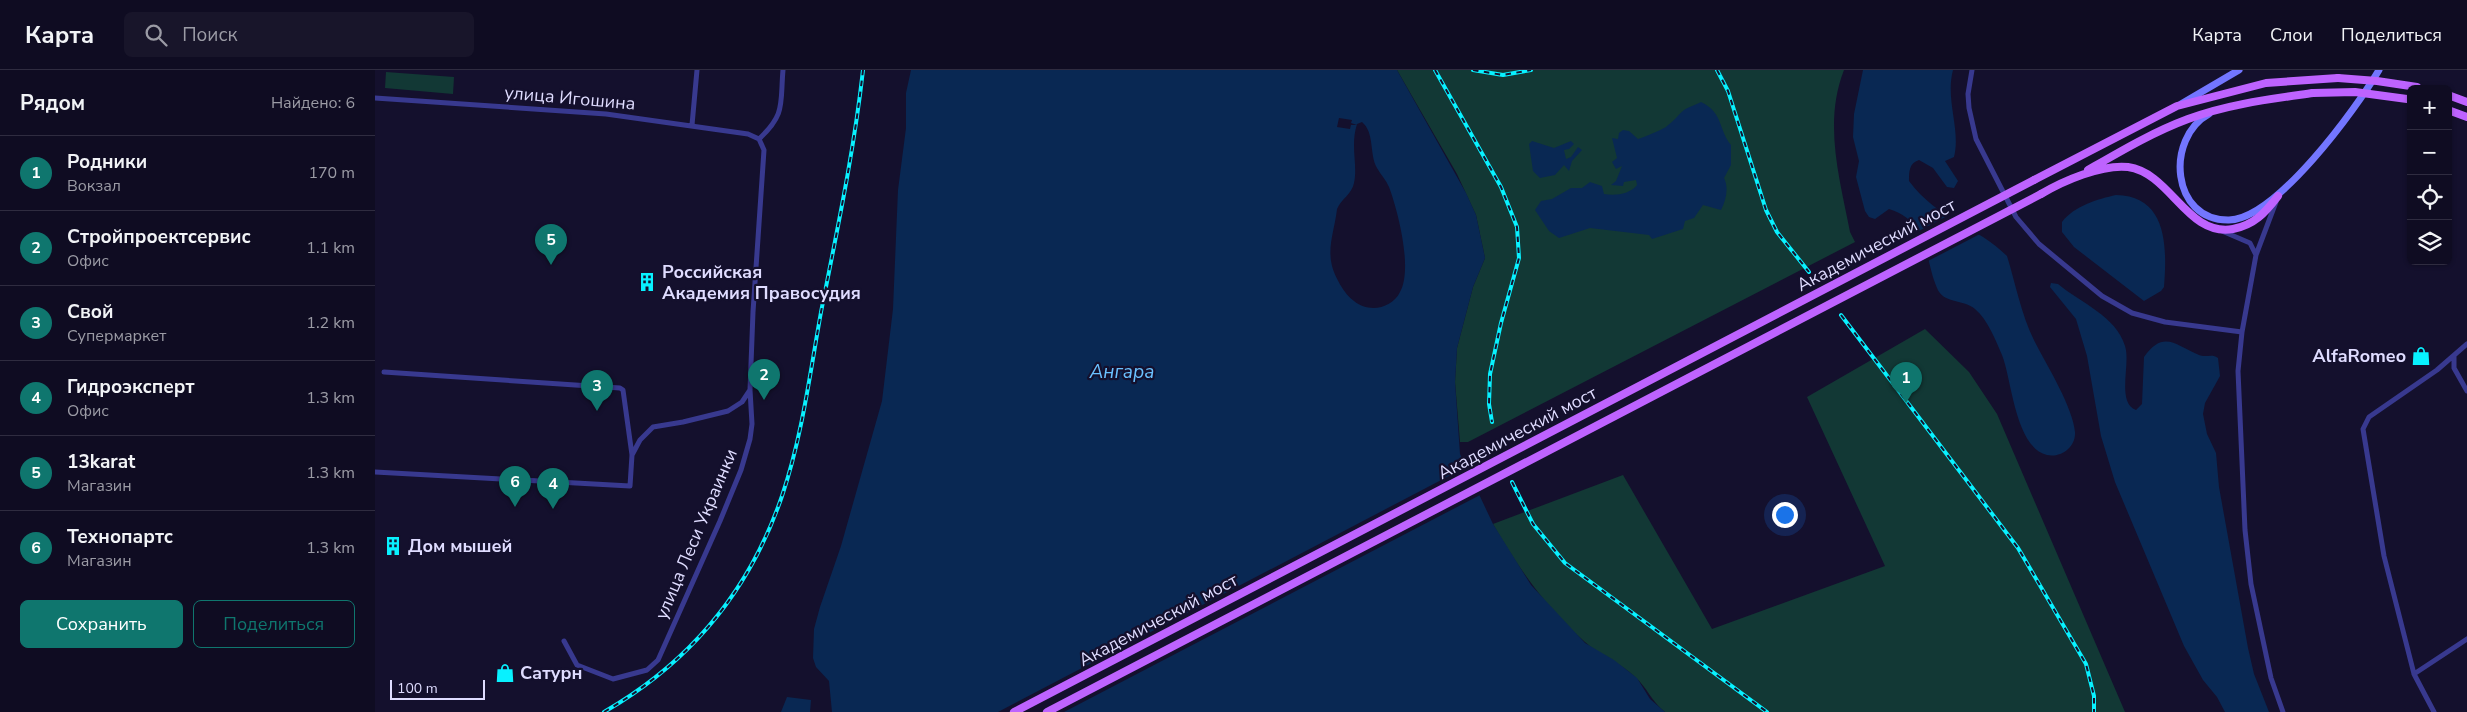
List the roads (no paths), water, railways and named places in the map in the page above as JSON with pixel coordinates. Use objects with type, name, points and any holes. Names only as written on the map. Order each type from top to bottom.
[{"type":"main road","points":[[2177,106],[2239,70]]},
{"type":"main road","points":[[2069,180],[2115,166],[2136,169],[2153,178],[2200,222],[2222,231],[2240,228],[2253,222],[2267,211],[2278,196],[2336,132],[2379,70]]},
{"type":"main road","name":"Академический мост","points":[[1014,712],[2177,106],[2266,83],[2338,78],[2407,86]]},
{"type":"main road","points":[[2069,180],[2154,134],[2187,119],[2253,102],[2313,93],[2355,92],[2407,100]]},
{"type":"main road","points":[[2452,96],[2467,102]]},
{"type":"main road","points":[[2452,111],[2467,116]]},
{"type":"main road","points":[[2212,113],[2194,126],[2181,154],[2181,182],[2194,206],[2213,218],[2234,220],[2253,214],[2278,196]]},
{"type":"main road","name":"Академический мост","points":[[1047,712],[2069,180]]},
{"type":"street","points":[[692,125],[697,70]]},
{"type":"street","points":[[759,139],[776,122],[779,115],[783,70]]},
{"type":"street","points":[[1972,70],[1968,99],[1971,124],[1976,139],[2016,217],[2039,244],[2102,296],[2132,313],[2165,322],[2241,332]]},
{"type":"street","name":"улица Игошина","points":[[375,98],[580,112],[692,125],[755,135],[759,139]]},
{"type":"street","name":"улица Леси Украинки","points":[[564,641],[577,665],[613,679],[647,670],[658,660],[701,567],[741,470],[752,424],[750,390],[763,150],[759,139]]},
{"type":"street","points":[[2278,196],[2255,254],[2241,332],[2238,371],[2245,530],[2251,584],[2271,678],[2283,712]]},
{"type":"street","points":[[2222,231],[2250,243],[2255,254]]},
{"type":"street","points":[[2434,712],[2423,694],[2415,674],[2384,556],[2363,429],[2369,417],[2454,356],[2467,344]]},
{"type":"street","points":[[2454,356],[2454,368],[2467,391]]},
{"type":"street","points":[[375,472],[630,486],[632,455],[626,396],[620,388],[384,372]]},
{"type":"street","points":[[632,455],[640,440],[653,427],[729,411],[743,402],[750,390]]},
{"type":"street","points":[[2415,674],[2467,639]]},
{"type":"water","name":"Ангара","points":[[911,70],[1397,70],[1466,193],[1476,215],[1485,258],[1473,287],[1457,348],[1455,382],[1460,454],[1493,524],[1531,585],[1585,643],[1614,660],[1637,678],[1650,699],[1665,712],[832,712],[829,681],[816,667],[813,658],[814,629],[841,546],[882,401],[893,309],[898,190],[906,128],[906,93]],"holes":[[[1362,122],[1369,132],[1377,168],[1388,184],[1393,197],[1405,255],[1404,282],[1400,292],[1396,298],[1386,305],[1373,308],[1360,305],[1343,290],[1333,270],[1330,252],[1337,209],[1354,183],[1354,140],[1357,124]]]},
{"type":"water","points":[[1863,70],[1953,70],[1951,92],[1956,147],[1954,157],[1945,161],[1958,181],[1954,188],[1947,187],[1933,168],[1919,160],[1911,166],[1909,181],[1932,205],[1983,237],[2007,256],[2027,325],[2070,411],[2075,437],[2070,447],[2062,453],[2047,455],[2036,449],[2028,440],[2016,411],[2002,355],[1991,331],[1975,309],[1944,297],[1940,293],[1933,276],[1924,241],[1919,231],[1903,215],[1889,209],[1875,219],[1869,217],[1865,211],[1856,177],[1859,161],[1853,137],[1854,114]]},
{"type":"water","points":[[1701,102],[1708,106],[1717,116],[1731,145],[1731,165],[1724,178],[1726,194],[1721,210],[1703,205],[1694,218],[1685,221],[1683,229],[1652,239],[1649,235],[1590,228],[1559,238],[1549,231],[1535,210],[1541,201],[1552,199],[1571,188],[1582,188],[1590,182],[1602,186],[1604,194],[1609,195],[1627,192],[1637,185],[1636,180],[1624,182],[1623,186],[1611,185],[1616,181],[1622,166],[1616,169],[1612,162],[1617,158],[1612,138],[1618,139],[1619,133],[1623,130],[1629,131],[1638,139],[1648,135],[1671,123],[1684,110]]},
{"type":"water","points":[[1532,141],[1554,148],[1571,141],[1574,144],[1569,149],[1564,150],[1566,159],[1571,157],[1578,147],[1582,150],[1572,161],[1569,171],[1564,165],[1555,175],[1540,178],[1533,171],[1529,144]]},
{"type":"water","points":[[2116,195],[2133,198],[2146,204],[2155,214],[2161,227],[2165,256],[2164,287],[2161,291],[2144,301],[2074,247],[2062,232],[2062,222],[2080,207]]},
{"type":"water","points":[[2051,283],[2058,284],[2097,311],[2114,326],[2125,346],[2125,391],[2127,399],[2130,406],[2136,410],[2142,404],[2144,357],[2158,344],[2170,342],[2199,355],[2218,358],[2220,376],[2205,403],[2203,414],[2207,434],[2216,453],[2219,487],[2248,648],[2254,674],[2269,712],[2225,712],[2217,697],[2203,680],[2184,646],[2115,482],[2101,436],[2087,356],[2076,319],[2050,287]]},
{"type":"water","points":[[787,697],[811,700],[810,712],[781,712]]},
{"type":"railway","points":[[604,712],[664,670],[714,620],[735,592],[769,530],[789,474],[800,428],[850,161],[863,70]]},
{"type":"railway","points":[[1435,70],[1501,187],[1517,227],[1519,258],[1501,323],[1490,374],[1489,404],[1492,422]]},
{"type":"railway","points":[[1473,70],[1503,75],[1531,70]]},
{"type":"railway","points":[[1717,70],[1728,91],[1766,210],[1777,232],[1809,272]]},
{"type":"railway","points":[[1841,315],[2018,548],[2086,664],[2094,696],[2094,712]]},
{"type":"railway","points":[[1512,482],[1533,524],[1565,563],[1767,712]]},
{"type":"place","name":"13karat","points":[[551,265]]},
{"type":"place","name":"Российская Академия Правосудия","points":[[647,282]]},
{"type":"place","name":"AlfaRomeo","points":[[2421,356]]},
{"type":"place","name":"Стройпроектсервис","points":[[764,400]]},
{"type":"place","name":"Родники","points":[[1906,403]]},
{"type":"place","name":"Свой","points":[[597,411]]},
{"type":"place","name":"Технопартс","points":[[515,507]]},
{"type":"place","name":"Гидроэксперт","points":[[553,509]]},
{"type":"place","name":"Дом мышей","points":[[393,546]]},
{"type":"place","name":"Сатурн","points":[[505,673]]}]
